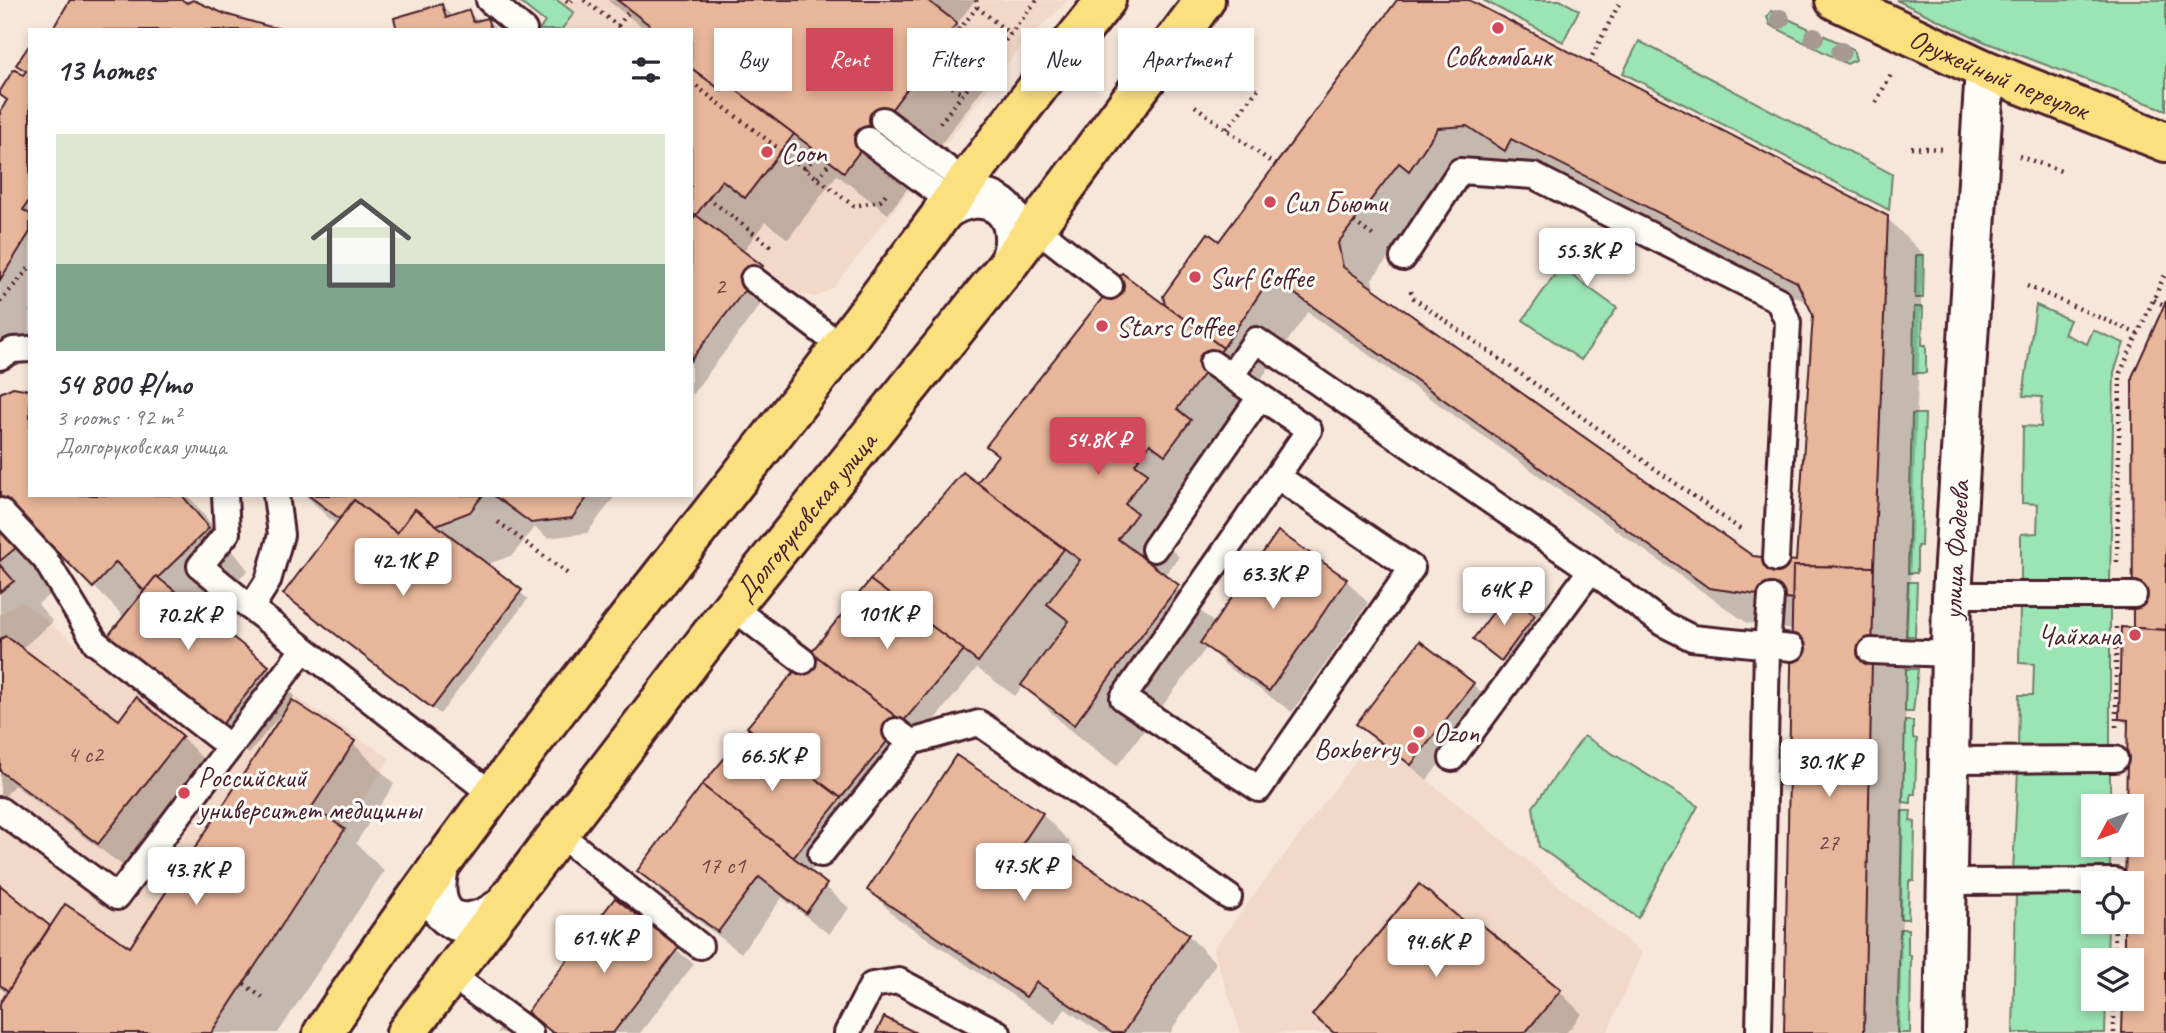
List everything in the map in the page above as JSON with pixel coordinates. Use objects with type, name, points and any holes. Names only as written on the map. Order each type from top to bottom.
[{"type":"main road","points":[[323,1033],[441,862],[492,794],[842,347],[952,198],[1106,0]]},
{"type":"main road","name":"Долгоруковская улица","points":[[405,1033],[732,607],[1009,263],[1205,0]]},
{"type":"main road","name":"Оружейный переулок","points":[[1835,0],[1984,70],[2166,142]]},
{"type":"street","name":"улица Фадеева","points":[[1944,1033],[1952,595],[1984,70]]},
{"type":"street","points":[[952,198],[954,202],[986,198],[1000,205],[1011,217],[1016,233],[1015,248],[1009,263]]},
{"type":"street","points":[[441,862],[434,894],[438,906],[447,916],[459,923],[473,924],[501,908]]},
{"type":"lane","points":[[489,0],[522,28]]},
{"type":"lane","points":[[883,120],[920,148],[952,198]]},
{"type":"lane","points":[[868,140],[952,198]]},
{"type":"lane","points":[[1403,258],[1460,171],[1534,176],[1778,300],[1788,322],[1776,550]]},
{"type":"lane","points":[[1035,227],[1110,286]]},
{"type":"lane","points":[[753,279],[842,347]]},
{"type":"lane","points":[[1278,477],[1412,568],[1259,789],[1123,698],[1309,430],[1221,370],[1256,340],[1591,570],[1662,623],[1692,638],[1792,648]]},
{"type":"lane","points":[[0,357],[13,350],[28,349]]},
{"type":"lane","points":[[1154,549],[1260,397]]},
{"type":"lane","points":[[225,497],[227,533],[200,566],[303,650],[492,794]]},
{"type":"lane","points":[[251,608],[268,581],[281,535],[276,497]]},
{"type":"lane","points":[[0,511],[45,559],[96,643],[230,747]]},
{"type":"lane","points":[[1452,758],[1591,570]]},
{"type":"lane","points":[[1952,595],[2125,595]]},
{"type":"lane","points":[[1759,1033],[1767,647],[1771,597]]},
{"type":"lane","points":[[732,607],[803,661]]},
{"type":"lane","points":[[0,810],[117,897],[303,650]]},
{"type":"lane","points":[[1871,651],[1951,654]]},
{"type":"lane","points":[[821,854],[904,737],[979,723],[1229,897]]},
{"type":"lane","points":[[1949,760],[2116,760]]},
{"type":"lane","points":[[558,833],[700,946]]},
{"type":"lane","points":[[1947,882],[2081,881]]},
{"type":"lane","points":[[450,974],[530,1033]]},
{"type":"lane","points":[[847,1033],[872,985],[899,981],[998,1033]]},
{"type":"path","points":[[566,0],[570,3],[572,0]]},
{"type":"path","points":[[584,0],[620,28]]},
{"type":"path","points":[[962,94],[927,68],[976,7],[976,0]]},
{"type":"path","points":[[920,148],[1037,0]]},
{"type":"path","points":[[1589,62],[1621,0]]},
{"type":"path","points":[[976,7],[1010,34]]},
{"type":"path","points":[[618,26],[630,10]]},
{"type":"path","points":[[1876,102],[1897,63]]},
{"type":"path","points":[[693,84],[855,206],[880,201],[905,168]]},
{"type":"path","points":[[1227,130],[1260,86]]},
{"type":"path","points":[[1195,106],[1276,165]]},
{"type":"path","points":[[1911,147],[1944,149]]},
{"type":"path","points":[[805,169],[818,152]]},
{"type":"path","points":[[2008,154],[2061,171]]},
{"type":"path","points":[[818,178],[830,162]]},
{"type":"path","points":[[708,198],[781,254]]},
{"type":"path","points":[[1403,258],[1412,297],[1752,538],[1776,550]]},
{"type":"path","points":[[0,302],[28,269]]},
{"type":"path","points":[[2115,794],[2119,639],[2125,595],[2120,373],[2166,272]]},
{"type":"path","points":[[2027,286],[2138,334]]},
{"type":"path","points":[[2154,300],[2164,305]]},
{"type":"path","points":[[498,522],[568,574]]},
{"type":"path","points":[[244,984],[263,998]]},
{"type":"path","points":[[2114,1011],[2114,1033]]},
{"type":"shaded area","points":[[544,0],[1068,0],[1040,28],[1021,28],[1021,47],[1007,65],[1007,28],[907,28],[907,91],[987,91],[834,287],[816,297],[801,295],[693,214],[693,28],[562,28],[569,19]]},
{"type":"shaded area","name":"Российский университет медицины","points":[[21,601],[218,755],[277,685],[390,758],[212,1033],[0,1033],[0,615]]},
{"type":"shaded area","points":[[1374,737],[1642,953],[1607,1033],[1241,1033],[1213,949]]},
{"type":"green space","points":[[517,0],[557,0],[574,13],[563,28],[540,28],[545,22]]},
{"type":"green space","points":[[1483,0],[1560,0],[1579,10],[1563,42]]},
{"type":"green space","points":[[1896,0],[2166,0],[2166,110],[1985,42]]},
{"type":"green space","points":[[1771,11],[1853,49],[1856,60],[1847,64],[1770,25],[1767,17]]},
{"type":"green space","points":[[1639,41],[1892,174],[1889,210],[1623,73]]},
{"type":"green space","points":[[1916,255],[1924,255],[1923,298],[1915,298]]},
{"type":"green space","points":[[1560,267],[1617,308],[1581,360],[1523,320]]},
{"type":"green space","points":[[2036,305],[2070,320],[2064,334],[2087,344],[2093,330],[2124,343],[2114,372],[2110,583],[2021,581],[2021,534],[2037,533],[2038,504],[2022,503],[2023,426],[2041,427],[2042,397],[2023,396]]},
{"type":"green space","points":[[1914,307],[1923,307],[1922,345],[1926,345],[1926,373],[1913,373]]},
{"type":"green space","points":[[1912,414],[1925,414],[1921,546],[1917,546],[1917,573],[1908,573]]},
{"type":"green space","points":[[1908,582],[1917,582],[1915,636],[1906,636]]},
{"type":"green space","points":[[2020,604],[2110,604],[2110,750],[2018,749],[2019,695],[2033,695],[2034,664],[2019,663]]},
{"type":"green space","points":[[1906,669],[1918,669],[1913,712],[1905,712]]},
{"type":"green space","points":[[1905,721],[1913,721],[1913,738],[1917,739],[1915,794],[1911,794],[1911,803],[1903,802]]},
{"type":"green space","points":[[1584,736],[1698,806],[1638,918],[1539,847],[1533,807]]},
{"type":"green space","points":[[2018,770],[2110,770],[2110,794],[2081,794],[2081,858],[2110,858],[2110,871],[2013,872]]},
{"type":"green space","points":[[1902,811],[1911,811],[1910,821],[1915,822],[1914,881],[1909,881],[1908,919],[1900,919]]},
{"type":"green space","points":[[2016,892],[2081,892],[2081,934],[2108,934],[2107,948],[2081,948],[2081,1011],[2106,1011],[2105,1033],[2013,1033]]},
{"type":"green space","points":[[1900,929],[1908,929],[1908,955],[1911,955],[1910,1033],[1897,1033]]},
{"type":"building","points":[[70,0],[182,0],[187,3],[193,0],[225,14],[278,28],[53,28]]},
{"type":"building","points":[[617,0],[927,0],[957,23],[953,28],[907,28],[907,89],[844,172],[737,91],[792,91],[792,28],[714,28],[714,85],[693,69],[693,28],[653,28]]},
{"type":"building","points":[[1397,0],[1469,0],[1888,216],[1874,567],[1793,566],[1793,600],[1709,588],[1271,277],[1223,348],[1165,305],[1163,296],[1208,233],[1219,241]],"holes":[[[1467,126],[1505,151],[1511,139],[1797,282],[1813,315],[1796,561],[1753,556],[1343,267],[1338,243],[1399,163],[1409,171],[1438,128]]]},
{"type":"building","points":[[442,4],[446,18],[469,10],[473,22],[487,18],[490,28],[396,28],[394,18]]},
{"type":"building","points":[[28,47],[28,202],[23,210],[28,213],[28,235],[0,280],[0,112],[7,100],[0,95],[0,91],[14,69],[23,75],[26,71],[16,65]]},
{"type":"building","points":[[693,69],[714,85],[714,91],[737,91],[794,134],[745,198],[722,180],[696,215],[693,213]]},
{"type":"building","points":[[696,215],[763,266],[693,357],[693,219]]},
{"type":"building","points":[[1122,273],[1223,348],[1177,409],[1191,420],[1165,455],[1150,444],[1135,464],[1148,473],[1125,504],[1137,513],[1118,539],[1179,585],[1074,725],[1021,685],[1069,621],[1047,604],[1080,560],[977,483],[998,455],[986,446]]},
{"type":"building","points":[[2166,301],[2166,630],[2133,628],[2132,377]]},
{"type":"building","points":[[13,387],[28,390],[28,497],[184,497],[209,528],[144,591],[116,562],[93,588],[5,499],[0,503],[0,393]]},
{"type":"building","points":[[963,472],[1064,549],[978,662],[870,580]]},
{"type":"building","points":[[311,497],[481,497],[470,512],[436,525],[415,509],[397,533],[354,500],[340,519]]},
{"type":"building","points":[[496,497],[588,497],[572,518],[531,523]]},
{"type":"building","points":[[354,500],[397,533],[415,509],[522,590],[432,708],[283,594]]},
{"type":"building","points":[[0,530],[17,547],[0,561]]},
{"type":"building","points":[[1278,531],[1347,579],[1269,691],[1200,643]]},
{"type":"building","points":[[0,565],[14,581],[0,592]]},
{"type":"building","points":[[1793,566],[1874,567],[1864,1033],[1784,1033]]},
{"type":"building","points":[[156,576],[269,666],[220,727],[107,637]]},
{"type":"building","points":[[870,580],[964,650],[903,722],[811,652]]},
{"type":"building","points":[[1507,594],[1535,615],[1501,661],[1473,639]]},
{"type":"building","points":[[2121,627],[2166,630],[2166,1033],[2122,1033],[2123,1011],[2144,1011],[2144,948],[2124,948],[2124,934],[2144,934],[2144,871],[2125,871],[2126,858],[2144,858],[2144,794],[2126,794],[2128,720],[2119,719]]},
{"type":"building","points":[[6,636],[119,720],[136,697],[183,736],[98,844],[0,771],[0,639]]},
{"type":"building","points":[[1420,641],[1474,683],[1411,765],[1356,724]]},
{"type":"building","points":[[811,652],[903,722],[841,798],[747,727]]},
{"type":"building","points":[[292,700],[355,741],[312,807],[345,829],[211,1033],[0,1033],[0,1003],[65,904],[130,947]]},
{"type":"building","points":[[749,729],[841,798],[793,858],[702,785]]},
{"type":"building","points":[[956,755],[1043,813],[1017,852],[1053,877],[1069,854],[1189,934],[1123,1033],[1112,1033],[1036,982],[1026,997],[867,890]]},
{"type":"building","points":[[702,785],[827,884],[806,913],[759,877],[718,932],[637,871]]},
{"type":"building","points":[[1419,884],[1474,930],[1480,923],[1561,990],[1525,1033],[1334,1033],[1312,1015]]},
{"type":"building","points":[[0,885],[50,926],[8,991],[0,985]]},
{"type":"building","points":[[615,898],[679,947],[613,1033],[553,1033],[527,1012]]},
{"type":"building","points":[[884,1017],[916,1033],[876,1033]]},
{"type":"place","name":"Совкомбанк","points":[[1498,28]]},
{"type":"place","name":"Coon","points":[[767,152]]},
{"type":"place","name":"Сил Бьюти","points":[[1270,202]]},
{"type":"place","name":"Surf Coffee","points":[[1195,277]]},
{"type":"place","name":"Stars Coffee","points":[[1102,326]]},
{"type":"place","name":"Чайхана","points":[[2135,635]]},
{"type":"place","name":"Ozon","points":[[1419,732]]},
{"type":"place","name":"Boxberry","points":[[1413,748]]},
{"type":"place","name":"Российский университет медицины","points":[[184,793]]}]
